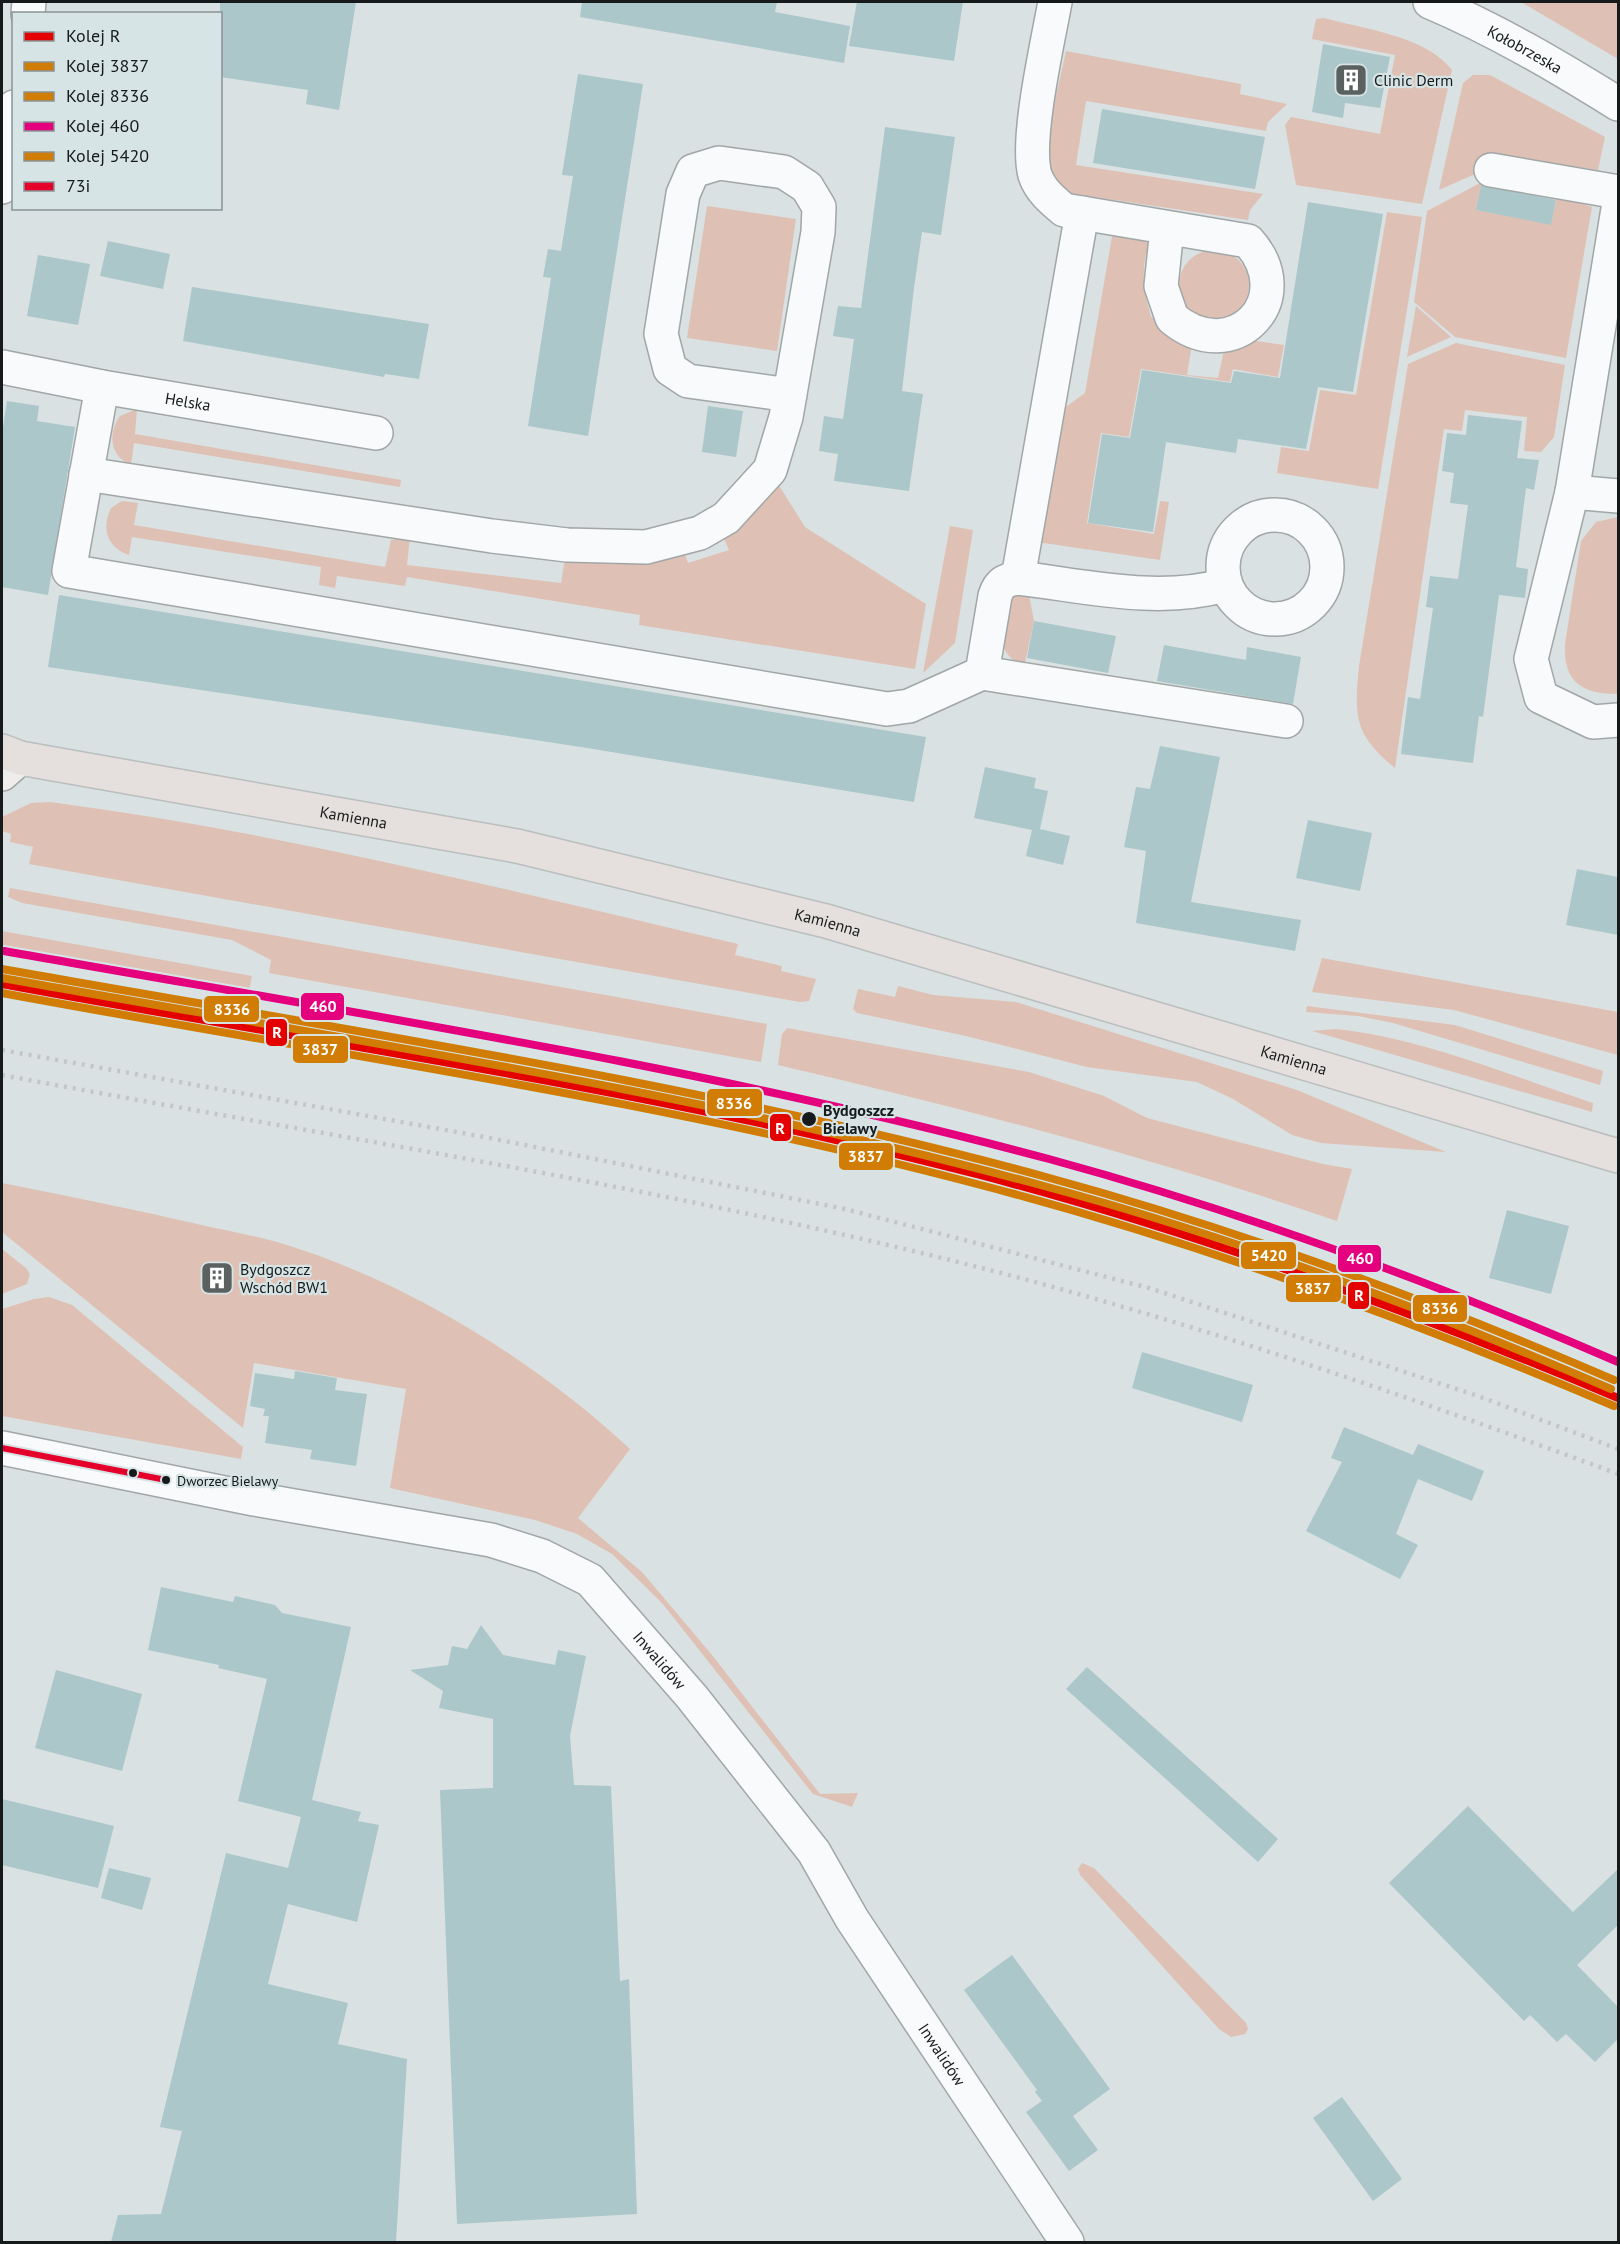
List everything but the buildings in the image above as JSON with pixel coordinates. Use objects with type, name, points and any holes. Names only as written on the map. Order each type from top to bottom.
[{"type":"main road","name":"Kamienna","points":[[6,761],[517,846],[826,921],[1618,1156]]},
{"type":"street","points":[[1055,2],[1034,129],[1035,175],[1046,194],[1064,210],[1167,228]]},
{"type":"street","name":"Kołobrzeska","points":[[1430,2],[1473,10],[1618,104]]},
{"type":"street","points":[[2,187],[12,120]]},
{"type":"street","points":[[86,474],[492,536],[615,548],[659,545],[700,533],[726,518],[770,471],[786,417],[790,395],[818,232],[819,207],[807,187],[784,172],[719,163],[693,171],[683,194],[661,334],[670,369],[688,381],[790,395]]},
{"type":"street","points":[[1491,170],[1618,192]]},
{"type":"street","points":[[1618,210],[1572,492],[1531,659],[1541,697],[1593,722],[1618,720]]},
{"type":"street","points":[[1018,578],[1082,213]]},
{"type":"street","name":"Helska","points":[[2,367],[102,387],[376,433]]},
{"type":"street","points":[[102,387],[69,571],[887,709],[909,706],[982,673],[1286,721]]},
{"type":"street","points":[[1572,492],[1618,496]]},
{"type":"street","points":[[982,673],[998,587],[1005,580],[1018,578],[1170,595],[1225,585]]},
{"type":"street","name":"Inwalidów","points":[[2,1448],[254,1499],[491,1540],[542,1556],[590,1580],[692,1697],[814,1852],[852,1919],[1066,2242]]},
{"type":"shaded area","points":[[1521,2],[1618,2],[1618,59]]},
{"type":"shaded area","points":[[1324,18],[1375,30],[1411,42],[1441,58],[1452,70],[1422,204],[1296,185],[1285,125],[1291,117],[1380,134],[1395,55],[1312,39],[1316,19]]},
{"type":"shaded area","points":[[1066,51],[1241,84],[1240,94],[1287,104],[1268,122],[1266,131],[1086,101],[1076,165],[1263,194],[1250,210],[1248,220],[1061,192],[1049,172],[1047,161],[1050,130]]},
{"type":"shaded area","points":[[1473,75],[1490,75],[1605,137],[1598,170],[1484,154],[1475,174],[1439,190],[1463,83]]},
{"type":"shaded area","points":[[1482,182],[1476,210],[1551,224],[1557,196],[1592,207],[1566,358],[1455,337],[1414,302],[1427,211]]},
{"type":"shaded area","points":[[707,206],[796,219],[777,351],[687,338]]},
{"type":"shaded area","points":[[1387,212],[1422,217],[1378,489],[1277,473],[1281,447],[1309,451],[1320,390],[1356,395]]},
{"type":"shaded area","points":[[1113,231],[1151,238],[1144,267],[1148,307],[1151,317],[1166,323],[1192,344],[1187,375],[1218,378],[1224,350],[1248,340],[1284,345],[1278,377],[1233,369],[1230,382],[1141,369],[1129,437],[1101,433],[1087,523],[1154,534],[1160,501],[1169,502],[1160,560],[1030,541],[1052,417],[1085,393]]},
{"type":"shaded area","points":[[1221,250],[1234,256],[1243,265],[1247,271],[1249,285],[1247,299],[1239,310],[1228,318],[1207,320],[1189,310],[1181,299],[1179,278],[1189,260],[1200,252]]},
{"type":"shaded area","points":[[1416,306],[1451,337],[1407,357]]},
{"type":"shaded area","points":[[1456,343],[1565,365],[1554,437],[1541,452],[1524,451],[1527,417],[1465,410],[1462,431],[1444,429],[1395,768],[1371,745],[1360,723],[1357,712],[1359,666],[1408,364]]},
{"type":"shaded area","points":[[137,409],[135,434],[401,480],[400,487],[134,443],[131,465],[118,456],[112,437],[120,416]]},
{"type":"shaded area","points":[[775,479],[805,527],[926,604],[915,669],[639,625],[640,615],[407,577],[405,586],[337,576],[335,588],[319,585],[321,567],[132,537],[129,555],[116,548],[106,530],[111,508],[122,501],[138,503],[134,525],[385,567],[391,540],[410,537],[407,565],[561,583],[565,558],[618,564],[648,563],[684,551],[688,563],[729,550],[721,532]]},
{"type":"shaded area","points":[[1618,517],[1618,694],[1595,692],[1578,684],[1568,668],[1565,644],[1581,541],[1596,522]]},
{"type":"shaded area","points":[[950,526],[973,530],[955,643],[923,673]]},
{"type":"shaded area","points":[[1015,594],[1029,595],[1034,621],[1024,667],[1004,649],[1000,633],[998,606]]},
{"type":"shaded area","points":[[50,802],[223,829],[396,864],[738,944],[735,955],[782,966],[781,971],[816,979],[809,1001],[800,1002],[29,864],[33,847],[10,842],[11,834],[2,831],[2,817],[31,803]]},
{"type":"shaded area","points":[[10,888],[767,1024],[761,1062],[269,973],[271,960],[232,940],[22,903],[8,897]]},
{"type":"shaded area","points":[[2,931],[252,976],[249,991],[2,946]]},
{"type":"shaded area","points":[[1322,958],[1618,1012],[1618,1055],[1454,1010],[1312,992]]},
{"type":"shaded area","points":[[898,986],[933,995],[1016,1002],[1297,1090],[1446,1152],[1321,1143],[1292,1135],[1233,1099],[1197,1082],[1087,1067],[966,1036],[857,1013],[853,1009],[858,989],[895,997]]},
{"type":"shaded area","points":[[1307,1006],[1455,1025],[1603,1071],[1600,1085],[1393,1023],[1358,1016],[1306,1012]]},
{"type":"shaded area","points":[[787,1028],[1029,1072],[1104,1096],[1147,1118],[1323,1164],[1352,1169],[1337,1221],[1199,1176],[1059,1136],[778,1065],[782,1034]]},
{"type":"shaded area","points":[[1335,1029],[1400,1040],[1465,1059],[1593,1103],[1592,1112],[1312,1031]]},
{"type":"shaded area","points":[[2,1183],[257,1237],[324,1258],[372,1277],[419,1300],[510,1354],[552,1384],[630,1449],[578,1518],[642,1572],[712,1655],[820,1794],[858,1793],[852,1807],[813,1794],[662,1603],[612,1554],[577,1534],[535,1520],[390,1488],[406,1389],[254,1363],[243,1428],[2,1232]]},
{"type":"shaded area","points":[[2,1249],[26,1268],[30,1274],[27,1284],[2,1294]]},
{"type":"shaded area","points":[[49,1297],[72,1305],[243,1447],[241,1459],[2,1416],[2,1309]]},
{"type":"shaded area","points":[[1082,1863],[1094,1868],[1246,2023],[1248,2029],[1245,2034],[1231,2037],[1219,2029],[1080,1875],[1078,1869]]},
{"type":"railway","points":[[2,1050],[490,1138],[845,1209],[1149,1288],[1478,1396],[1618,1449]]},
{"type":"railway","points":[[2,1075],[631,1190],[881,1243],[1083,1295],[1237,1342],[1391,1392],[1618,1474]]},
{"type":"rail line","name":"460","points":[[4,951],[398,1020],[660,1069],[920,1126],[1049,1159],[1266,1225],[1478,1304],[1618,1362]]},
{"type":"rail line","name":"8336","points":[[2,969],[527,1061],[788,1114],[917,1144],[1046,1177],[1263,1243],[1475,1322],[1614,1380]]},
{"type":"rail line","name":"5420","points":[[2,978],[525,1070],[786,1123],[915,1153],[1116,1206],[1260,1252],[1401,1303],[1611,1389]]},
{"type":"rail line","name":"R","points":[[2,984],[613,1093],[856,1144],[976,1174],[1058,1196],[1301,1274],[1381,1303],[1618,1398]]},
{"type":"rail line","name":"3837","points":[[2,993],[611,1102],[853,1153],[973,1183],[1055,1205],[1218,1255],[1457,1342],[1614,1406]]},
{"type":"transit line","name":"73i","points":[[2,1448],[166,1480]]},
{"type":"place","name":"Clinic Derm","points":[[1351,80]]},
{"type":"place","name":"Bydgoszcz Bielawy","points":[[809,1119]]},
{"type":"place","name":"Bydgoszcz Wschód BW1","points":[[217,1278]]},
{"type":"place","name":"Dworzec Bielawy","points":[[166,1480]]}]
